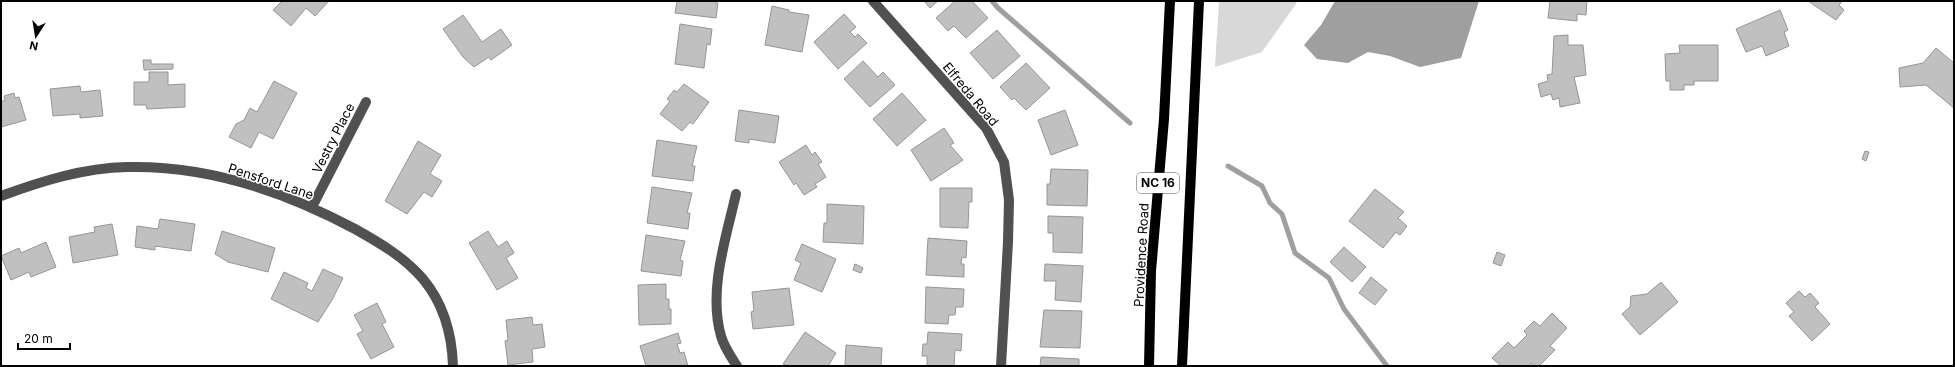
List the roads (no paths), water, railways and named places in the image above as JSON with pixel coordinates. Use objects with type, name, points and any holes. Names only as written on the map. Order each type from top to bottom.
[{"type":"main road","name":"Providence Road","points":[[1149,366],[1151,271],[1164,119],[1170,1]]},
{"type":"main road","name":"NC 16","points":[[1182,366],[1199,1]]},
{"type":"street","name":"Elfreda Road","points":[[873,1],[986,128],[1004,162],[1009,200],[1001,366]]},
{"type":"street","name":"Vestry Place","points":[[312,207],[366,102]]},
{"type":"street","name":"Pensford Lane","points":[[1,196],[41,181],[83,171],[126,167],[165,168],[232,180],[312,207],[382,244],[414,269],[423,280],[443,314],[452,347],[453,366]]},
{"type":"street","points":[[736,194],[722,261],[717,317],[721,338],[737,366]]},
{"type":"waterway","points":[[992,1],[998,8],[1130,123]]},
{"type":"waterway","points":[[1228,166],[1262,186],[1270,203],[1282,214],[1295,253],[1329,278],[1344,309],[1387,366]]}]
